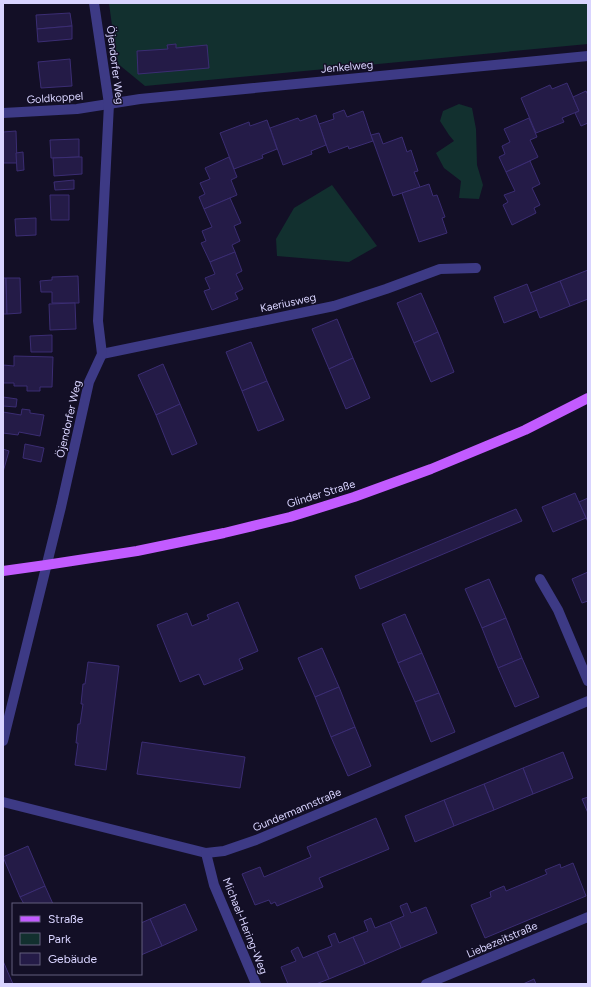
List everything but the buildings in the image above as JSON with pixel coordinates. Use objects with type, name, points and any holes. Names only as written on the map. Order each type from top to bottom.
[{"type":"main road","name":"Glinder Straße","points":[[3,571],[136,551],[270,522],[354,497],[431,469],[518,433],[588,398]]},
{"type":"street","name":"Öjendorfer Weg","points":[[3,741],[61,507],[89,382],[102,354],[98,321],[109,104],[94,3]]},
{"type":"street","name":"Jenkelweg","points":[[109,104],[140,99],[588,56]]},
{"type":"street","name":"Goldkoppel","points":[[3,113],[77,109],[109,104]]},
{"type":"street","name":"Kaeriusweg","points":[[102,354],[334,306],[440,269],[476,268]]},
{"type":"street","points":[[540,579],[558,610],[588,681]]},
{"type":"street","name":"Gundermannstraße","points":[[3,802],[206,853],[224,851],[256,840],[588,701]]},
{"type":"street","name":"Michael-Hering-Weg","points":[[206,853],[214,885],[256,984]]},
{"type":"street","name":"Liebezeitstraße","points":[[426,984],[588,918]]},
{"type":"green space","points":[[109,3],[588,3],[588,44],[145,86],[117,63]]},
{"type":"green space","points":[[459,104],[472,108],[476,129],[477,165],[483,185],[479,199],[459,198],[461,181],[444,168],[436,153],[454,141],[440,121],[443,111]]},
{"type":"green space","points":[[332,185],[377,246],[349,262],[277,256],[276,239],[294,208]]}]
